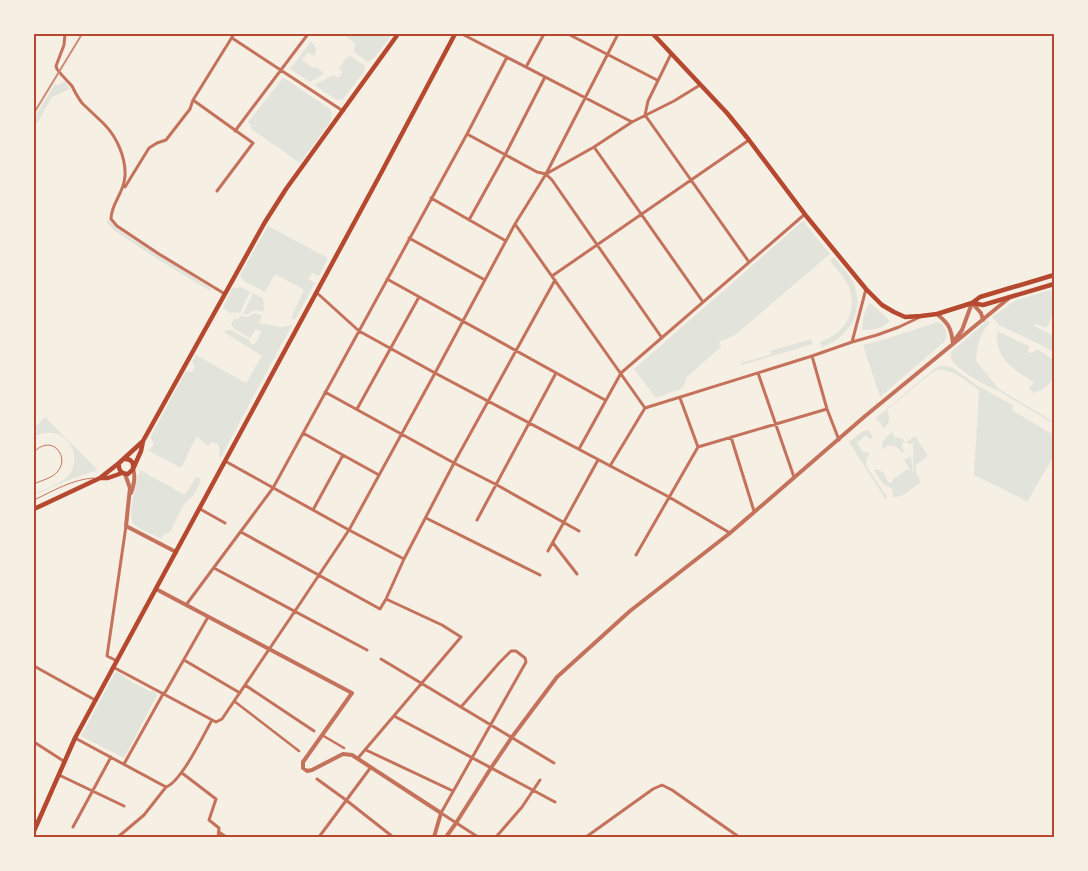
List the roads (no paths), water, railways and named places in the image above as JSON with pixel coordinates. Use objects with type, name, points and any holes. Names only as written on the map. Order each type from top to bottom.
[{"type":"main road","points":[[34,509],[100,478],[119,464],[121,460],[143,441],[265,222],[286,189],[398,34]]},
{"type":"main road","points":[[34,831],[75,738],[95,700],[200,509],[455,34]]},
{"type":"main road","points":[[653,34],[749,140],[805,214],[866,289],[882,305],[905,316],[937,314],[972,303],[980,296],[1054,275]]},
{"type":"main road","points":[[972,303],[982,305],[1054,284]]},
{"type":"main road","points":[[100,478],[108,478],[123,473],[128,474],[133,469],[143,441]]},
{"type":"main road","points":[[125,458],[132,461],[133,469]]},
{"type":"main road","points":[[119,464],[119,470],[123,473]]},
{"type":"street","points":[[65,34],[64,45],[56,66],[81,101],[106,125],[119,146],[125,176],[123,190]]},
{"type":"street","points":[[235,131],[308,34]]},
{"type":"street","points":[[462,34],[632,122]]},
{"type":"street","points":[[526,67],[544,34]]},
{"type":"street","points":[[568,34],[657,80]]},
{"type":"street","points":[[113,667],[216,722],[222,719],[320,575],[348,530],[515,224],[546,174],[618,34]]},
{"type":"street","points":[[225,294],[159,254],[111,220],[111,213],[123,190],[149,148],[166,140],[190,108],[193,100],[233,36],[342,111]]},
{"type":"street","points":[[671,54],[648,101],[645,115],[749,262]]},
{"type":"street","points":[[186,605],[273,488],[467,134],[507,57]]},
{"type":"street","points":[[469,220],[545,77]]},
{"type":"street","points":[[546,174],[594,147],[632,122],[674,101],[700,85]]},
{"type":"street","points":[[193,100],[253,144],[217,191]]},
{"type":"street","points":[[467,134],[538,172],[546,174],[552,180],[662,338]]},
{"type":"street","points":[[242,532],[380,608],[454,463],[554,278],[598,245],[749,140]]},
{"type":"street","points":[[594,147],[703,302]]},
{"type":"street","points":[[431,198],[506,241]]},
{"type":"street","points":[[579,449],[621,374],[805,214]]},
{"type":"street","points":[[515,224],[645,408]]},
{"type":"street","points":[[409,238],[485,280]]},
{"type":"street","points":[[387,279],[605,400]]},
{"type":"street","points":[[852,342],[866,289]]},
{"type":"street","points":[[316,292],[359,330],[435,373],[668,497],[730,533]]},
{"type":"street","points":[[356,408],[419,297]]},
{"type":"street","points":[[446,837],[512,737],[563,670],[630,611],[730,533],[794,477],[1010,297]]},
{"type":"street","points":[[953,343],[962,330],[972,303],[981,313],[983,320]]},
{"type":"street","points":[[937,314],[947,322],[952,333],[953,343]]},
{"type":"street","points":[[610,466],[645,408],[877,335],[921,316]]},
{"type":"street","points":[[812,356],[839,440]]},
{"type":"street","points":[[477,520],[556,373]]},
{"type":"street","points":[[758,373],[794,477]]},
{"type":"street","points":[[325,392],[580,531]]},
{"type":"street","points":[[680,398],[698,447]]},
{"type":"street","points":[[636,555],[698,447],[828,408]]},
{"type":"street","points":[[303,433],[379,475]]},
{"type":"street","points":[[731,437],[754,511]]},
{"type":"street","points":[[313,510],[343,455]]},
{"type":"street","points":[[548,551],[598,460]]},
{"type":"street","points":[[225,461],[404,559]]},
{"type":"street","points":[[117,661],[107,656],[127,512],[134,482],[135,472],[133,469]]},
{"type":"street","points":[[123,473],[130,488],[130,495]]},
{"type":"street","points":[[200,509],[225,523]]},
{"type":"street","points":[[426,518],[540,575]]},
{"type":"street","points":[[126,526],[176,552]]},
{"type":"street","points":[[553,543],[577,574]]},
{"type":"street","points":[[214,568],[367,650]]},
{"type":"street","points":[[156,589],[352,693],[303,762],[303,768],[307,771],[312,770],[343,754],[352,754],[478,837]]},
{"type":"street","points":[[358,758],[461,637],[442,625],[386,599]]},
{"type":"street","points":[[124,764],[208,617]]},
{"type":"street","points":[[434,837],[441,813],[526,662],[525,658],[516,651],[511,651],[499,662],[461,707]]},
{"type":"street","points":[[381,658],[554,763]]},
{"type":"street","points":[[184,660],[240,693]]},
{"type":"street","points":[[34,666],[95,700]]},
{"type":"street","points":[[245,685],[314,731]]},
{"type":"street","points":[[234,701],[299,752]]},
{"type":"street","points":[[394,716],[555,802]]},
{"type":"street","points":[[118,837],[144,815],[166,787],[182,773],[212,720]]},
{"type":"street","points":[[322,735],[344,748]]},
{"type":"street","points":[[75,738],[166,787]]},
{"type":"street","points":[[34,742],[65,762]]},
{"type":"street","points":[[366,750],[453,791]]},
{"type":"street","points":[[73,827],[111,757]]},
{"type":"street","points":[[319,837],[371,767]]},
{"type":"street","points":[[182,773],[216,798],[209,820],[220,828],[218,837]]},
{"type":"street","points":[[59,775],[124,806]]},
{"type":"street","points":[[317,780],[393,837]]},
{"type":"street","points":[[496,837],[522,807],[540,780]]},
{"type":"street","points":[[586,837],[662,785],[739,837]]},
{"type":"street","points":[[219,832],[226,837]]},
{"type":"lane","points":[[34,452],[43,444],[50,445],[56,447],[63,461],[61,468],[54,475],[34,484]]},
{"type":"lane","points":[[34,500],[85,478],[100,478]]},
{"type":"railway","points":[[34,113],[82,34]]}]
